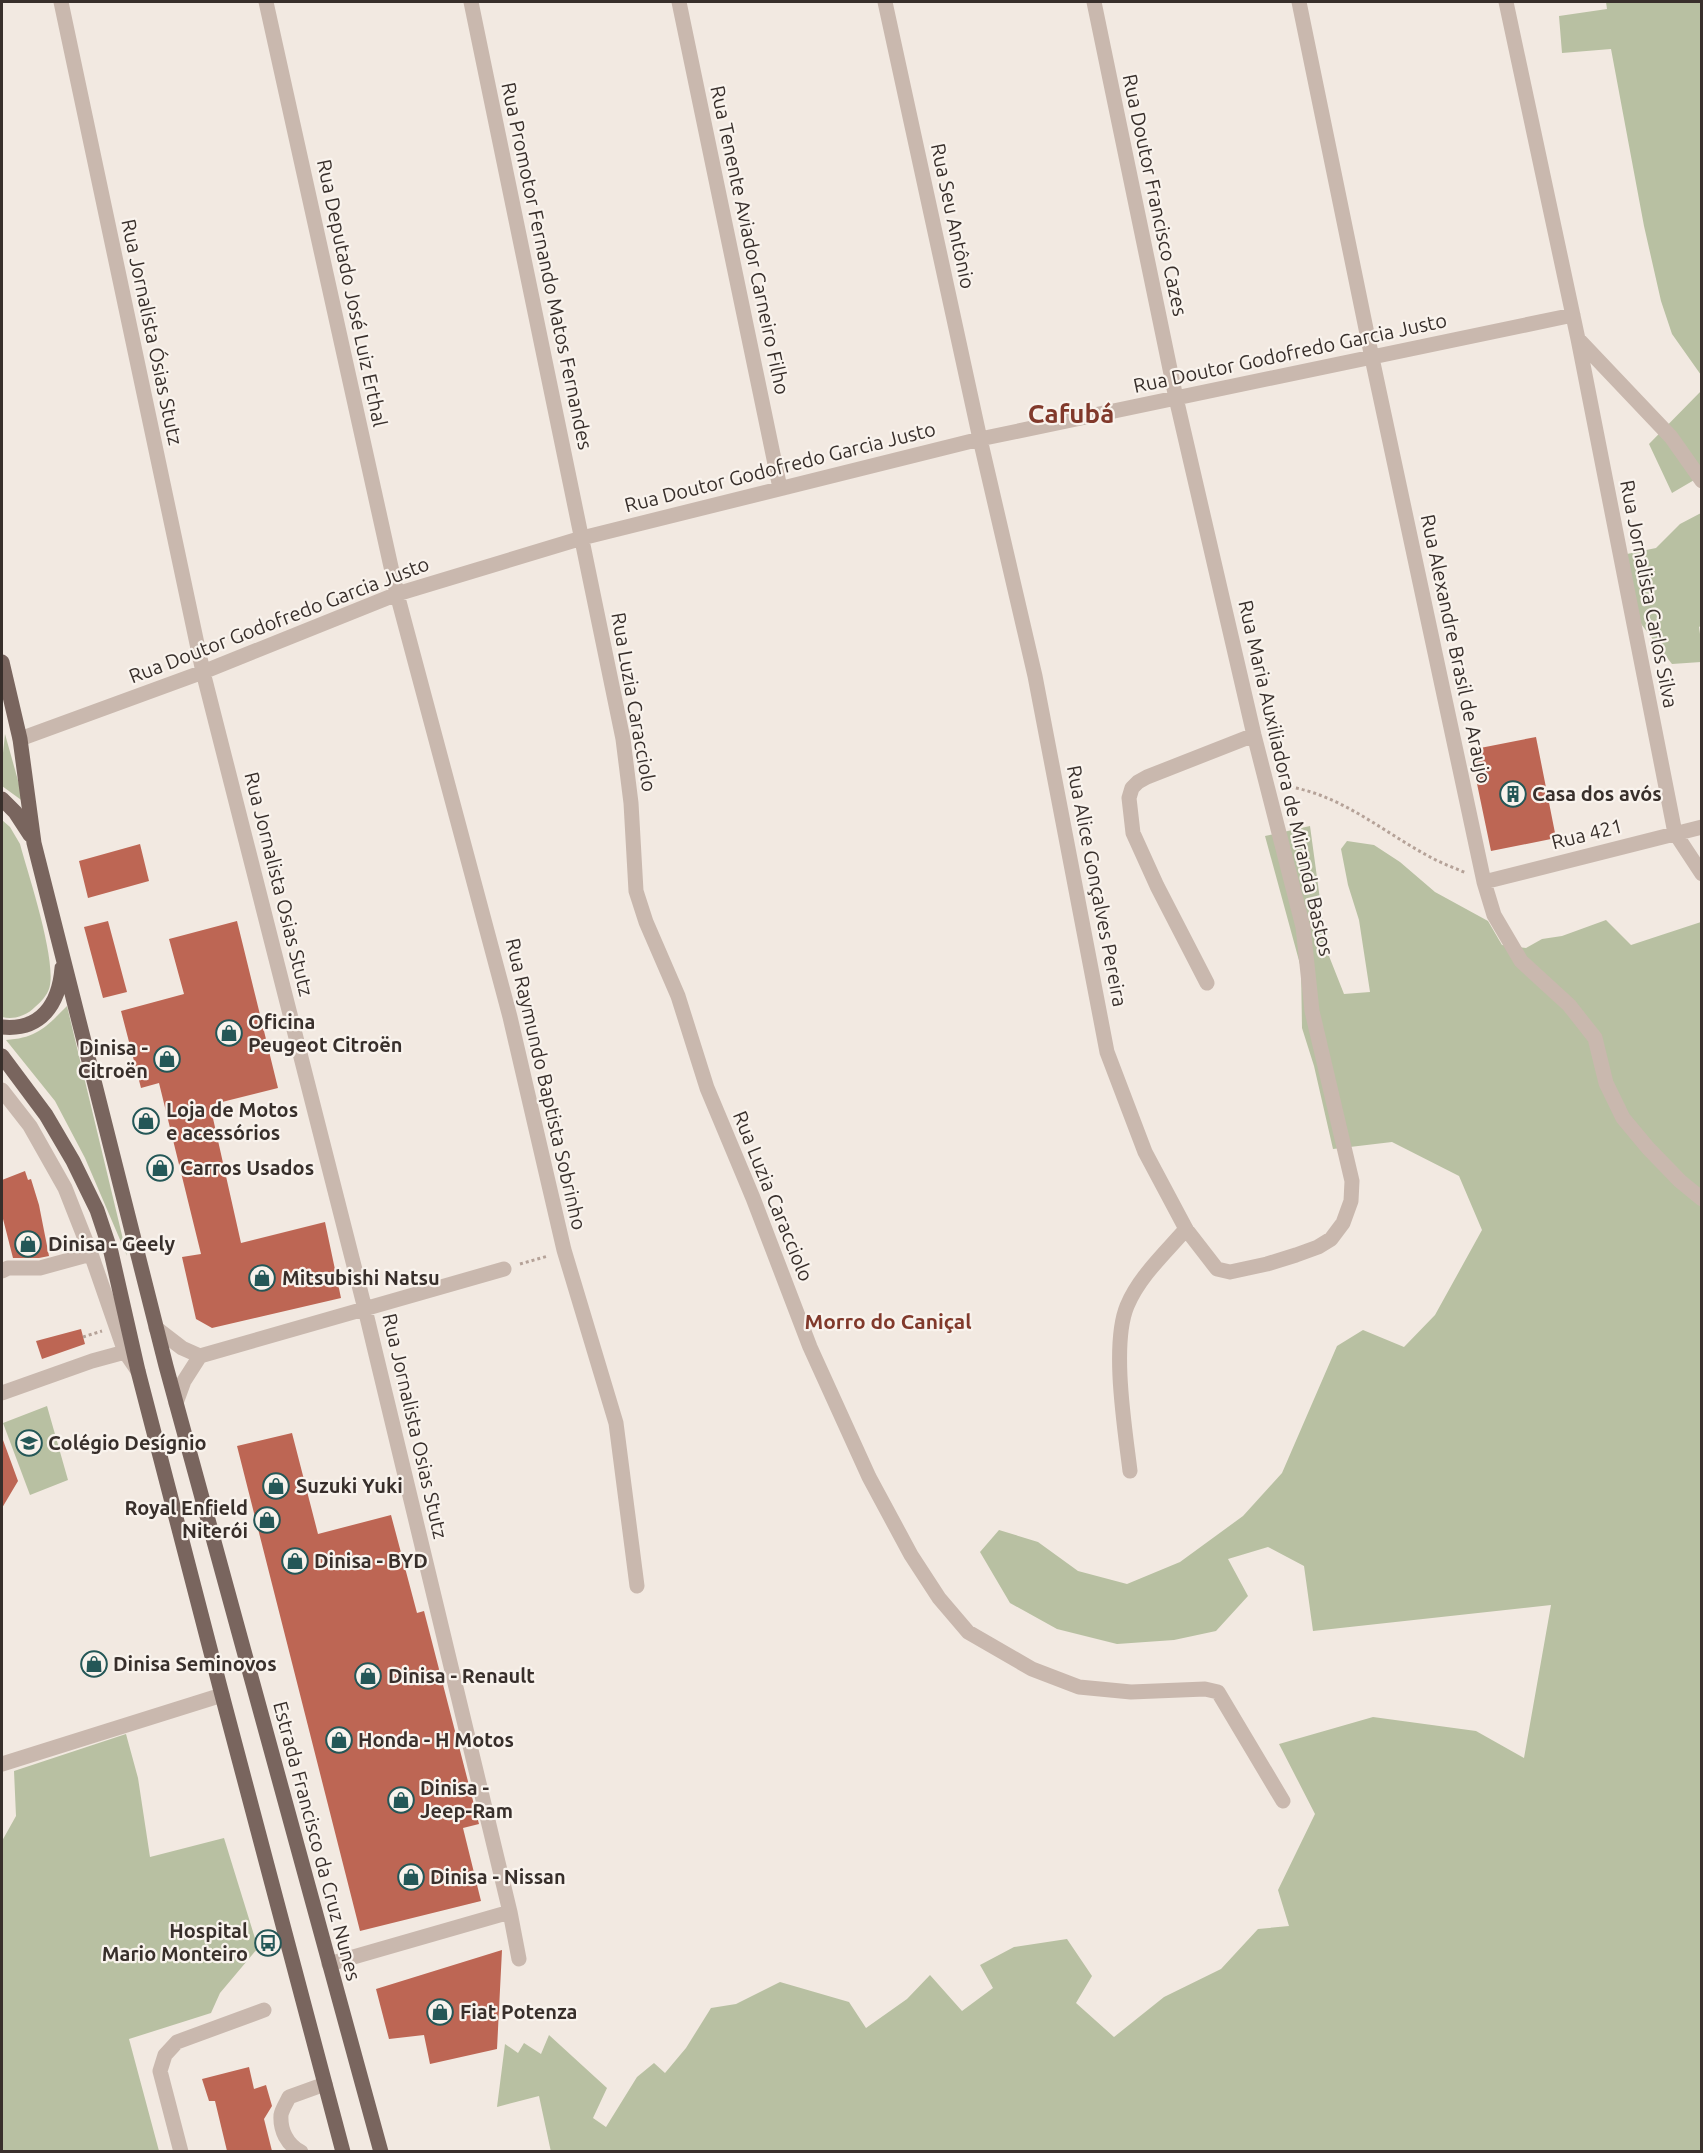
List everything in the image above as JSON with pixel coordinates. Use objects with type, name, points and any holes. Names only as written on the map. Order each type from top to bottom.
[{"type":"main road","points":[[2,662],[20,739],[34,843]]},
{"type":"main road","points":[[2,799],[25,824],[34,843]]},
{"type":"main road","name":"Estrada Francisco da Cruz Nunes","points":[[34,843],[156,1328],[381,2151]]},
{"type":"main road","points":[[2,1027],[24,1026],[36,1020],[50,1008],[58,994],[63,956]]},
{"type":"main road","points":[[2,1056],[46,1115],[74,1161],[97,1209],[111,1252],[138,1371],[343,2151]]},
{"type":"street","name":"Rua Jornalista Ósias Stutz","points":[[61,2],[203,672]]},
{"type":"street","name":"Rua Deputado José Luiz Erthal","points":[[267,2],[397,594]]},
{"type":"street","name":"Rua Promotor Fernando Matos Fernandes","points":[[471,2],[582,538]]},
{"type":"street","name":"Rua Tenente Aviador Carneiro Filho","points":[[680,2],[780,488]]},
{"type":"street","name":"Rua Seu Antônio","points":[[885,2],[980,439]]},
{"type":"street","name":"Rua Doutor Francisco Cazes","points":[[1094,2],[1176,398]]},
{"type":"street","name":"Rua Alexandre Brasil de Araujo","points":[[1299,2],[1372,358],[1484,882],[1494,915],[1521,962],[1569,1005],[1595,1038],[1606,1083],[1623,1118],[1648,1148],[1701,1199]]},
{"type":"street","name":"Rua Jornalista Carlos Silva","points":[[1506,2],[1578,339],[1675,833],[1701,874]]},
{"type":"street","name":"Rua Doutor Godofredo Garcia Justo","points":[[20,739],[203,672],[397,594],[582,538],[980,439],[1573,315]]},
{"type":"street","points":[[1578,339],[1671,437],[1701,481]]},
{"type":"street","name":"Rua Maria Auxiliadora de Miranda Bastos","points":[[1176,398],[1254,735],[1303,927],[1312,1011],[1353,1181],[1351,1201],[1343,1223],[1331,1239],[1318,1247],[1267,1264]]},
{"type":"street","name":"Rua Alice Gonçalves Pereira","points":[[980,439],[1035,676],[1107,1052],[1145,1152],[1186,1229],[1217,1269],[1230,1272],[1267,1264]]},
{"type":"street","name":"Rua Luzia Caracciolo","points":[[582,538],[626,762],[631,803],[632,857],[636,891],[646,922],[678,996],[707,1088],[753,1198],[810,1347],[869,1477],[911,1555],[939,1598],[968,1632],[1032,1669],[1079,1687],[1131,1692],[1206,1689],[1218,1692],[1283,1801]]},
{"type":"street","name":"Rua Raymundo Baptista Sobrinho","points":[[397,594],[510,1017],[564,1250],[616,1423],[637,1586]]},
{"type":"street","name":"Rua Jornalista Osias Stutz","points":[[203,672],[365,1309],[510,1912],[519,1959]]},
{"type":"street","points":[[1208,983],[1157,886],[1133,833],[1129,798],[1132,788],[1147,777],[1254,735]]},
{"type":"street","name":"Rua 421","points":[[1484,882],[1701,827]]},
{"type":"street","points":[[4,1096],[30,1126],[65,1188],[125,1352],[138,1371]]},
{"type":"street","points":[[1130,1471],[1121,1393],[1121,1332],[1127,1306],[1143,1278],[1186,1229]]},
{"type":"street","points":[[2,1271],[8,1268],[40,1268],[91,1254]]},
{"type":"street","points":[[156,1328],[182,1348],[200,1356],[504,1269]]},
{"type":"street","points":[[2,1393],[92,1361],[125,1352]]},
{"type":"street","points":[[176,1403],[184,1381],[200,1356]]},
{"type":"street","points":[[2,1764],[222,1695]]},
{"type":"street","points":[[329,1964],[510,1912]]},
{"type":"street","points":[[181,2151],[160,2071],[165,2055],[177,2042],[264,2010]]},
{"type":"street","points":[[301,2151],[295,2149],[284,2136],[281,2114],[289,2097],[325,2084]]},
{"type":"path","points":[[1266,784],[1296,787],[1343,805],[1432,858],[1484,882]]},
{"type":"path","points":[[504,1269],[564,1250]]},
{"type":"green space","points":[[1606,2],[1701,2],[1701,375],[1672,334],[1661,301],[1644,226],[1611,49],[1562,53],[1559,16],[1607,9]]},
{"type":"green space","points":[[1701,391],[1701,476],[1672,493],[1649,444]]},
{"type":"green space","points":[[1701,513],[1702,625],[1699,627],[1701,662],[1672,664],[1638,620],[1622,555],[1656,548],[1680,524]]},
{"type":"green space","points":[[5,734],[24,802],[2,786]]},
{"type":"green space","points":[[2,820],[10,827],[20,844],[46,940],[51,977],[49,989],[39,1003],[24,1015],[15,1018],[2,1017]]},
{"type":"green space","points":[[1310,826],[1327,951],[1344,994],[1370,992],[1359,920],[1348,885],[1341,849],[1347,841],[1374,845],[1400,862],[1435,892],[1488,921],[1502,945],[1526,948],[1542,939],[1562,936],[1606,920],[1631,945],[1701,922],[1701,2151],[551,2152],[539,2096],[497,2107],[505,2044],[518,2053],[524,2043],[541,2054],[549,2035],[607,2088],[593,2118],[606,2127],[637,2077],[654,2063],[665,2073],[686,2048],[711,2008],[736,2004],[780,1982],[849,2002],[866,2028],[907,1999],[930,1975],[962,2011],[993,1988],[980,1965],[1014,1947],[1067,1939],[1092,1976],[1076,2003],[1114,2037],[1164,1997],[1221,1969],[1258,1929],[1289,1926],[1278,1890],[1315,1814],[1279,1744],[1373,1717],[1476,1731],[1524,1758],[1551,1605],[1313,1631],[1304,1566],[1268,1547],[1228,1559],[1248,1596],[1216,1631],[1174,1640],[1117,1644],[1057,1629],[1010,1603],[980,1552],[999,1530],[1038,1542],[1078,1571],[1127,1584],[1180,1562],[1243,1516],[1282,1473],[1337,1346],[1363,1330],[1404,1347],[1435,1315],[1482,1230],[1459,1176],[1392,1142],[1333,1149],[1314,1066],[1302,1028],[1301,968],[1265,836]]},
{"type":"green space","points":[[67,1006],[127,1256],[85,1158],[55,1101],[6,1040],[33,1034],[53,1020]]},
{"type":"green space","points":[[47,1406],[68,1480],[30,1495],[3,1423]]},
{"type":"green space","points":[[126,1734],[138,1778],[150,1857],[224,1838],[258,1948],[220,1993],[211,2013],[129,2039],[159,2151],[2,2151],[2,1841],[16,1816],[14,1771]]},
{"type":"building","name":"Casa dos avós","points":[[1536,737],[1556,838],[1491,851],[1470,750]]},
{"type":"building","points":[[140,844],[149,881],[88,898],[79,861]]},
{"type":"building","points":[[108,921],[127,992],[103,998],[84,927]]},
{"type":"building","points":[[237,921],[278,1088],[210,1105],[241,1243],[325,1222],[341,1298],[212,1328],[196,1319],[182,1257],[201,1254],[159,1083],[141,1088],[121,1011],[184,994],[169,939]]},
{"type":"building","points":[[25,1171],[28,1180],[31,1179],[39,1205],[49,1256],[13,1258],[2,1215],[2,1180]]},
{"type":"building","points":[[81,1329],[85,1344],[42,1359],[36,1341]]},
{"type":"building","points":[[292,1433],[318,1534],[391,1515],[417,1613],[424,1611],[479,1824],[463,1828],[481,1901],[360,1931],[237,1446]]},
{"type":"building","points":[[2,1440],[18,1481],[2,1508]]},
{"type":"building","name":"Fiat Potenza","points":[[502,1950],[497,2049],[430,2064],[424,2035],[389,2039],[376,1989]]},
{"type":"building","points":[[249,2067],[254,2089],[266,2085],[272,2106],[264,2119],[272,2151],[227,2151],[215,2101],[209,2101],[202,2079]]},
{"type":"place","name":"Casa dos avós","points":[[1513,794]]},
{"type":"place","name":"Oficina Peugeot Citroën","points":[[229,1033]]},
{"type":"place","name":"Dinisa - Citroën","points":[[167,1059]]},
{"type":"place","name":"Loja de Motos e acessórios","points":[[146,1121]]},
{"type":"place","name":"Carros Usados","points":[[160,1168]]},
{"type":"place","name":"Dinisa - Geely","points":[[28,1244]]},
{"type":"place","name":"Mitsubishi Natsu","points":[[262,1278]]},
{"type":"place","name":"Colégio Desígnio","points":[[29,1443]]},
{"type":"place","name":"Suzuki Yuki","points":[[276,1486]]},
{"type":"place","name":"Royal Enfield Niterói","points":[[267,1520]]},
{"type":"place","name":"Dinisa - BYD","points":[[295,1561]]},
{"type":"place","name":"Dinisa Seminovos","points":[[94,1664]]},
{"type":"place","name":"Dinisa - Renault","points":[[368,1676]]},
{"type":"place","name":"Honda - H Motos","points":[[339,1740]]},
{"type":"place","name":"Dinisa - Jeep-Ram","points":[[401,1800]]},
{"type":"place","name":"Dinisa - Nissan","points":[[411,1877]]},
{"type":"place","name":"Hospital Mario Monteiro","points":[[268,1943]]},
{"type":"place","name":"Fiat Potenza","points":[[440,2012]]},
{"type":"district","name":"Cafubá","points":[[1071,414]]},
{"type":"district","name":"Morro do Caniçal","points":[[888,1322]]}]
